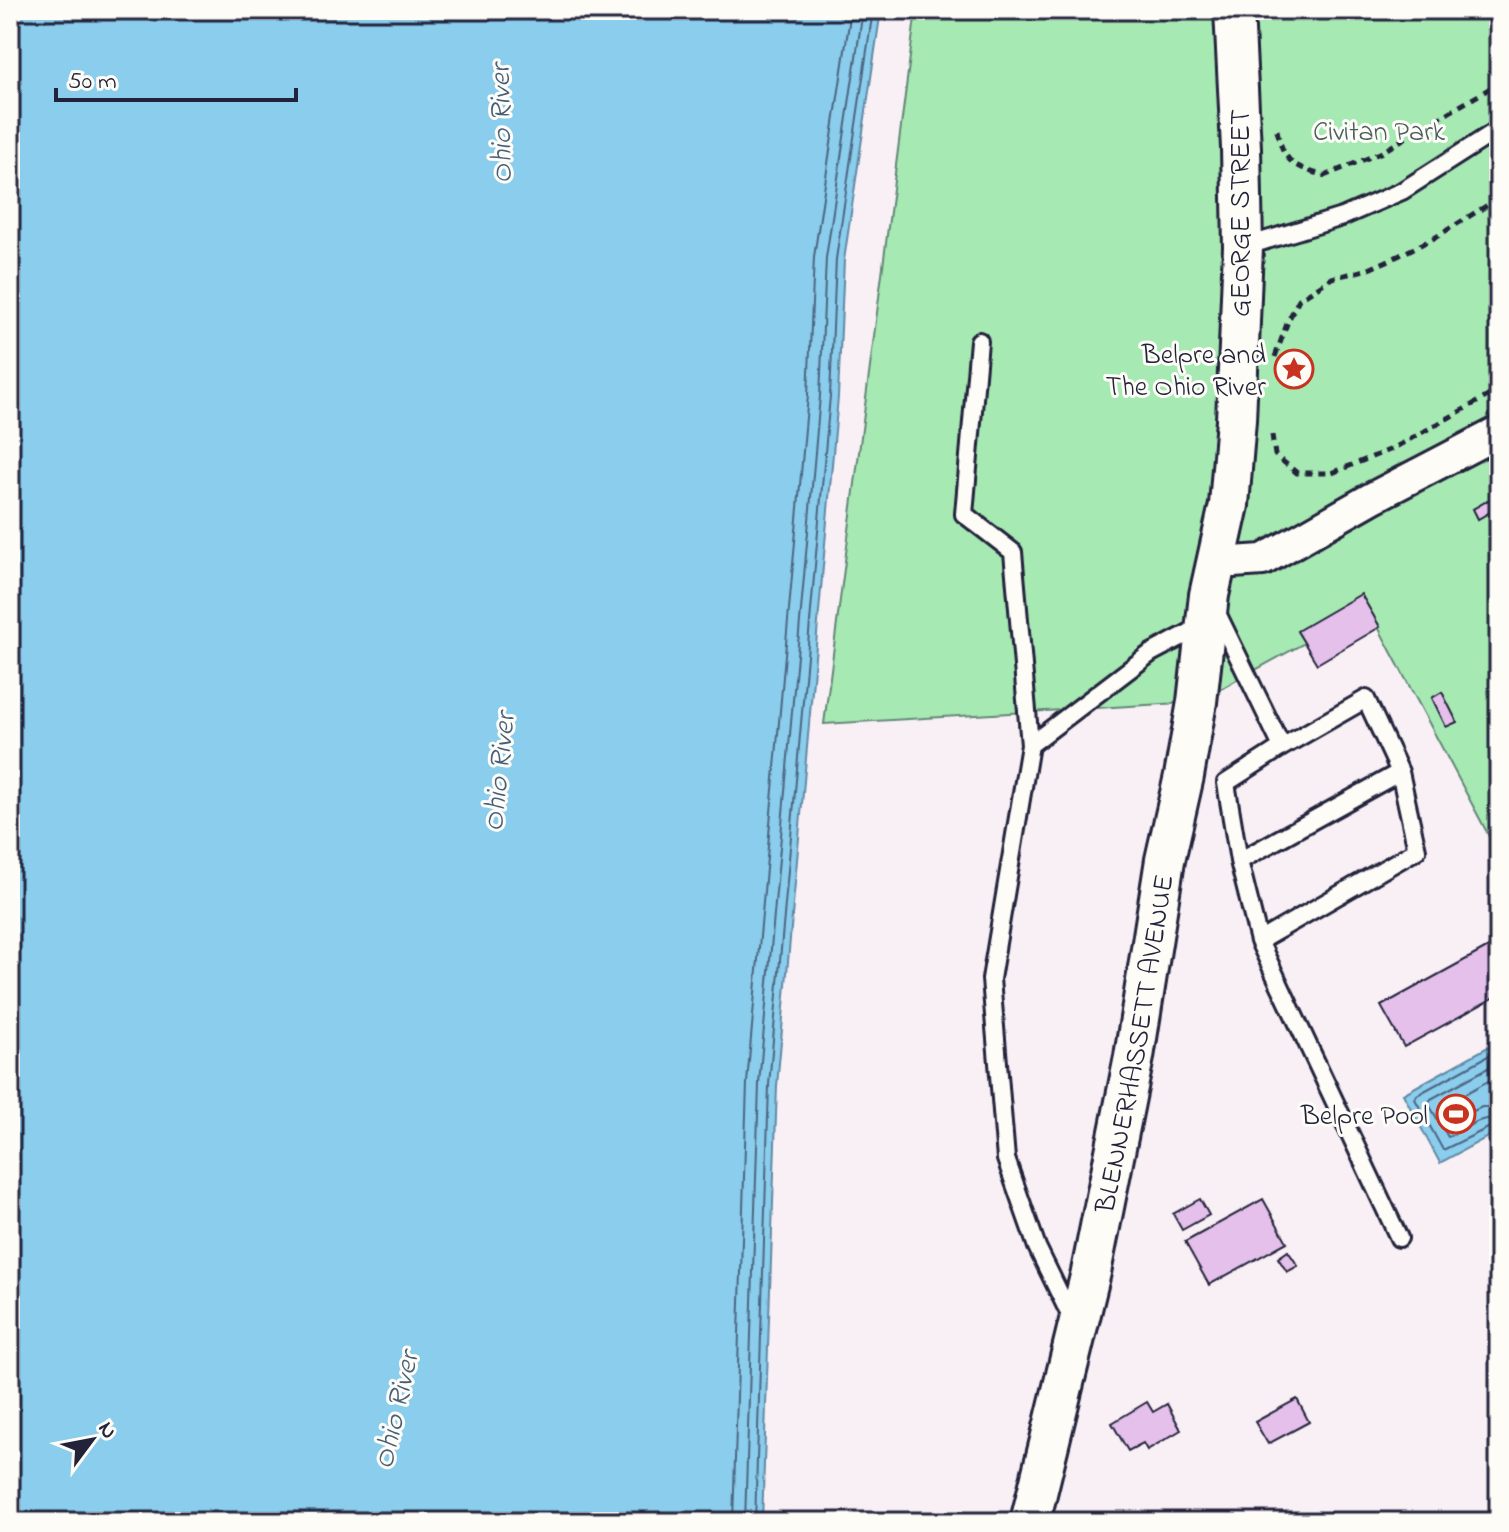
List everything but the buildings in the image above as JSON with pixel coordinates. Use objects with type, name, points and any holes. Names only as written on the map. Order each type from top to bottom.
[{"type":"street","name":"GEORGE STREET","points":[[1211,593],[1229,505],[1243,247],[1234,10]]},
{"type":"street","points":[[1211,593],[1233,562],[1263,560],[1372,498],[1499,432]]},
{"type":"street","name":"BLENNERHASSETT AVENUE","points":[[1030,1522],[1094,1257],[1134,1057],[1163,873],[1192,732],[1211,593]]},
{"type":"lane","points":[[1243,247],[1342,217],[1402,191],[1499,129]]},
{"type":"lane","points":[[979,341],[964,514],[1013,552],[1030,745],[991,979],[1006,1159],[1037,1247],[1077,1329]]},
{"type":"lane","points":[[1030,745],[1151,653],[1211,593],[1282,747]]},
{"type":"lane","points":[[1259,941],[1417,850],[1400,772],[1366,699],[1226,783],[1239,861],[1259,941],[1399,1238]]},
{"type":"lane","points":[[1239,861],[1400,772]]},
{"type":"path","points":[[1281,149],[1295,167],[1324,176],[1380,153],[1499,83]]},
{"type":"path","points":[[1274,371],[1283,333],[1299,299],[1332,278],[1369,269],[1423,244],[1499,198]]},
{"type":"path","points":[[1270,423],[1275,455],[1297,473],[1332,473],[1392,449],[1499,390]]},
{"type":"green space","name":"Civitan Park","points":[[916,10],[1499,10],[1499,855],[1368,608],[1197,702],[824,724]]},
{"type":"water","name":"Ohio River","points":[[10,10],[881,10],[844,260],[838,397],[777,1086],[762,1522],[10,1522]]},
{"type":"water","name":"Belpre Pool","points":[[1499,1041],[1499,1150],[1491,1135],[1440,1163],[1403,1094]]},
{"type":"place","name":"Belpre and The Ohio River","points":[[1294,369]]},
{"type":"place","name":"Belpre Pool","points":[[1456,1114]]}]
